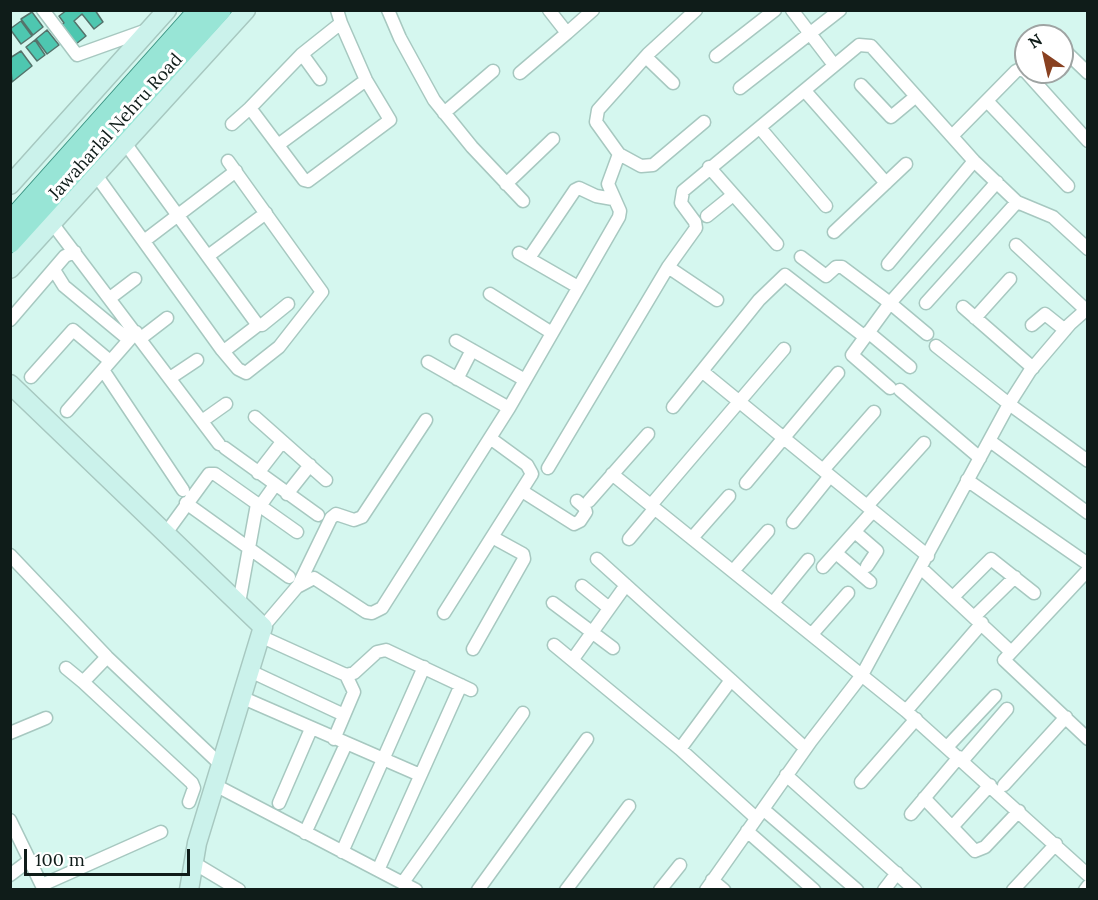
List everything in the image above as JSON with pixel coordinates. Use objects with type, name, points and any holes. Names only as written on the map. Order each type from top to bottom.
[{"type":"main road","name":"Jawaharlal Nehru Road","points":[[10,222],[199,10]]},
{"type":"main road","name":"Jawaharlal Nehru Road","points":[[10,243],[221,10]]},
{"type":"street","points":[[43,10],[77,55],[151,28]]},
{"type":"street","points":[[10,185],[167,10]]},
{"type":"street","points":[[10,269],[246,10]]},
{"type":"street","points":[[388,10],[416,68],[444,112],[523,201]]},
{"type":"street","points":[[549,10],[567,33]]},
{"type":"street","points":[[520,73],[593,10]]},
{"type":"street","points":[[696,10],[646,57],[598,110],[596,116],[598,126],[619,154],[641,166],[653,165],[704,122]]},
{"type":"street","points":[[716,56],[775,10]]},
{"type":"street","points":[[792,10],[834,65]]},
{"type":"street","points":[[740,88],[840,10]]},
{"type":"street","points":[[232,124],[339,17],[366,80],[390,120],[310,180],[304,180],[250,108]]},
{"type":"street","points":[[548,468],[668,267],[696,225],[681,203],[680,195],[709,167],[760,128],[859,45],[867,44],[974,161],[1017,202],[1053,218],[1088,249]]},
{"type":"street","points":[[302,54],[320,79]]},
{"type":"street","points":[[646,57],[673,83]]},
{"type":"street","points":[[1074,60],[1088,73]]},
{"type":"street","points":[[444,112],[493,71]]},
{"type":"street","points":[[952,136],[1014,74]]},
{"type":"street","points":[[278,145],[366,80]]},
{"type":"street","points":[[1037,84],[1088,141]]},
{"type":"street","points":[[861,85],[891,117],[915,97]]},
{"type":"street","points":[[805,91],[886,183]]},
{"type":"street","points":[[987,101],[1068,186]]},
{"type":"street","points":[[760,128],[826,206]]},
{"type":"street","points":[[506,184],[553,139]]},
{"type":"street","points":[[125,143],[258,326]]},
{"type":"street","points":[[297,587],[308,579],[314,578],[366,612],[372,613],[382,608],[509,408],[619,217],[620,211],[608,184],[619,154]]},
{"type":"street","points":[[888,264],[974,161]]},
{"type":"street","points":[[834,232],[906,164]]},
{"type":"street","points":[[96,175],[144,241],[224,351],[238,369],[249,372],[279,348],[321,296],[317,281],[232,166],[178,215],[144,241]]},
{"type":"street","points":[[709,167],[777,244]]},
{"type":"street","points":[[980,458],[852,357],[890,303],[997,182]]},
{"type":"street","points":[[578,287],[524,256],[575,190],[579,188],[596,196],[614,199]]},
{"type":"street","points":[[707,216],[733,195]]},
{"type":"street","points":[[926,303],[1017,202]]},
{"type":"street","points":[[208,256],[266,213]]},
{"type":"street","points":[[52,223],[110,298],[135,337],[222,446],[318,515]]},
{"type":"street","points":[[724,890],[709,885],[805,748],[862,675],[922,569],[1009,404],[1033,368],[1065,330],[1087,309],[1016,245]]},
{"type":"street","points":[[10,320],[65,256],[75,252]]},
{"type":"street","points":[[801,257],[825,276],[836,267],[842,267],[927,333]]},
{"type":"street","points":[[668,267],[717,300]]},
{"type":"street","points":[[54,270],[64,286],[135,337]]},
{"type":"street","points":[[673,407],[759,300],[785,275],[910,367]]},
{"type":"street","points":[[110,298],[135,279]]},
{"type":"street","points":[[975,318],[1010,279]]},
{"type":"street","points":[[490,294],[552,333]]},
{"type":"street","points":[[224,351],[288,304]]},
{"type":"street","points":[[963,308],[1033,368]]},
{"type":"street","points":[[1032,325],[1045,314],[1065,330]]},
{"type":"street","points":[[67,411],[135,337],[167,318]]},
{"type":"street","points":[[31,377],[73,330],[106,366],[183,490]]},
{"type":"street","points":[[456,341],[525,380]]},
{"type":"street","points":[[936,346],[1009,404],[1088,461]]},
{"type":"street","points":[[629,539],[739,401],[784,349]]},
{"type":"street","points":[[457,379],[472,350]]},
{"type":"street","points":[[170,378],[197,360]]},
{"type":"street","points":[[428,362],[509,408]]},
{"type":"street","points":[[703,372],[928,556]]},
{"type":"street","points":[[746,483],[838,373]]},
{"type":"street","points":[[10,384],[239,603],[262,632],[346,675],[354,692],[334,739]]},
{"type":"street","points":[[201,421],[226,404]]},
{"type":"street","points":[[793,522],[826,473],[874,412]]},
{"type":"street","points":[[255,417],[326,480]]},
{"type":"street","points":[[189,890],[215,785],[262,632],[297,587],[331,518],[336,514],[354,520],[362,517],[426,420]]},
{"type":"street","points":[[522,491],[574,524],[580,522],[586,512],[583,501],[612,474],[648,434]]},
{"type":"street","points":[[444,613],[532,474],[531,470],[490,438]]},
{"type":"street","points":[[990,441],[1088,513]]},
{"type":"street","points":[[258,472],[282,442]]},
{"type":"street","points":[[823,567],[855,532],[870,509],[924,443]]},
{"type":"street","points":[[287,494],[309,465]]},
{"type":"street","points":[[166,533],[209,474],[214,474],[297,532]]},
{"type":"street","points":[[612,474],[916,719],[1088,875]]},
{"type":"street","points":[[967,480],[1088,564]]},
{"type":"street","points":[[239,603],[258,505],[275,485]]},
{"type":"street","points":[[692,538],[729,496]]},
{"type":"street","points":[[186,503],[289,577]]},
{"type":"street","points":[[733,571],[768,531]]},
{"type":"street","points":[[855,532],[877,551],[867,566]]},
{"type":"street","points":[[473,649],[524,559],[523,554],[492,537]]},
{"type":"street","points":[[836,553],[870,582]]},
{"type":"street","points":[[10,555],[107,657],[221,765]]},
{"type":"street","points":[[597,558],[805,748]]},
{"type":"street","points":[[953,597],[989,559],[1034,593]]},
{"type":"street","points":[[773,603],[808,560]]},
{"type":"street","points":[[922,569],[979,619],[1010,651]]},
{"type":"street","points":[[1088,570],[1004,657],[1005,662],[1088,739]]},
{"type":"street","points":[[906,711],[979,619],[1015,578]]},
{"type":"street","points":[[573,659],[626,585]]},
{"type":"street","points":[[582,586],[609,608]]},
{"type":"street","points":[[812,634],[848,592]]},
{"type":"street","points":[[553,603],[613,648]]},
{"type":"street","points":[[554,645],[857,890]]},
{"type":"street","points":[[346,675],[354,673],[382,650],[424,667],[466,688],[420,775],[379,868]]},
{"type":"street","points":[[83,682],[107,657]]},
{"type":"street","points":[[342,852],[424,667]]},
{"type":"street","points":[[66,668],[192,783],[194,788],[189,802]]},
{"type":"street","points":[[250,670],[344,715]]},
{"type":"street","points":[[680,749],[731,680]]},
{"type":"street","points":[[947,747],[995,696]]},
{"type":"street","points":[[242,697],[420,775]]},
{"type":"street","points":[[910,814],[1007,710]]},
{"type":"street","points":[[404,881],[523,713]]},
{"type":"street","points":[[1004,785],[1066,717]]},
{"type":"street","points":[[10,733],[45,718]]},
{"type":"street","points":[[861,782],[916,719]]},
{"type":"street","points":[[279,803],[311,729]]},
{"type":"street","points":[[478,890],[587,739]]},
{"type":"street","points":[[305,833],[346,744]]},
{"type":"street","points":[[786,775],[915,890]]},
{"type":"street","points":[[953,825],[990,784]]},
{"type":"street","points":[[215,785],[342,852],[404,881],[416,890]]},
{"type":"street","points":[[924,798],[953,825],[963,841],[975,851],[981,850],[1019,811]]},
{"type":"street","points":[[566,890],[629,806]]},
{"type":"street","points":[[10,820],[43,887],[161,832]]},
{"type":"street","points":[[747,831],[814,890]]},
{"type":"street","points":[[1013,890],[1056,844]]},
{"type":"street","points":[[10,875],[30,860]]},
{"type":"street","points":[[194,863],[240,890]]},
{"type":"street","points":[[660,890],[680,865]]},
{"type":"street","points":[[884,890],[897,873]]},
{"type":"building","points":[[67,10],[95,10],[103,22],[94,29],[82,14],[74,21],[86,36],[76,44],[61,25],[64,23],[59,16]]},
{"type":"building","points":[[32,12],[43,27],[33,35],[21,19]]},
{"type":"building","points":[[21,21],[32,36],[21,44],[10,29]]},
{"type":"building","points":[[47,30],[59,45],[47,54],[36,39]]},
{"type":"building","points":[[35,40],[45,55],[37,61],[26,47]]},
{"type":"building","points":[[21,51],[32,66],[12,82],[10,58]]}]
